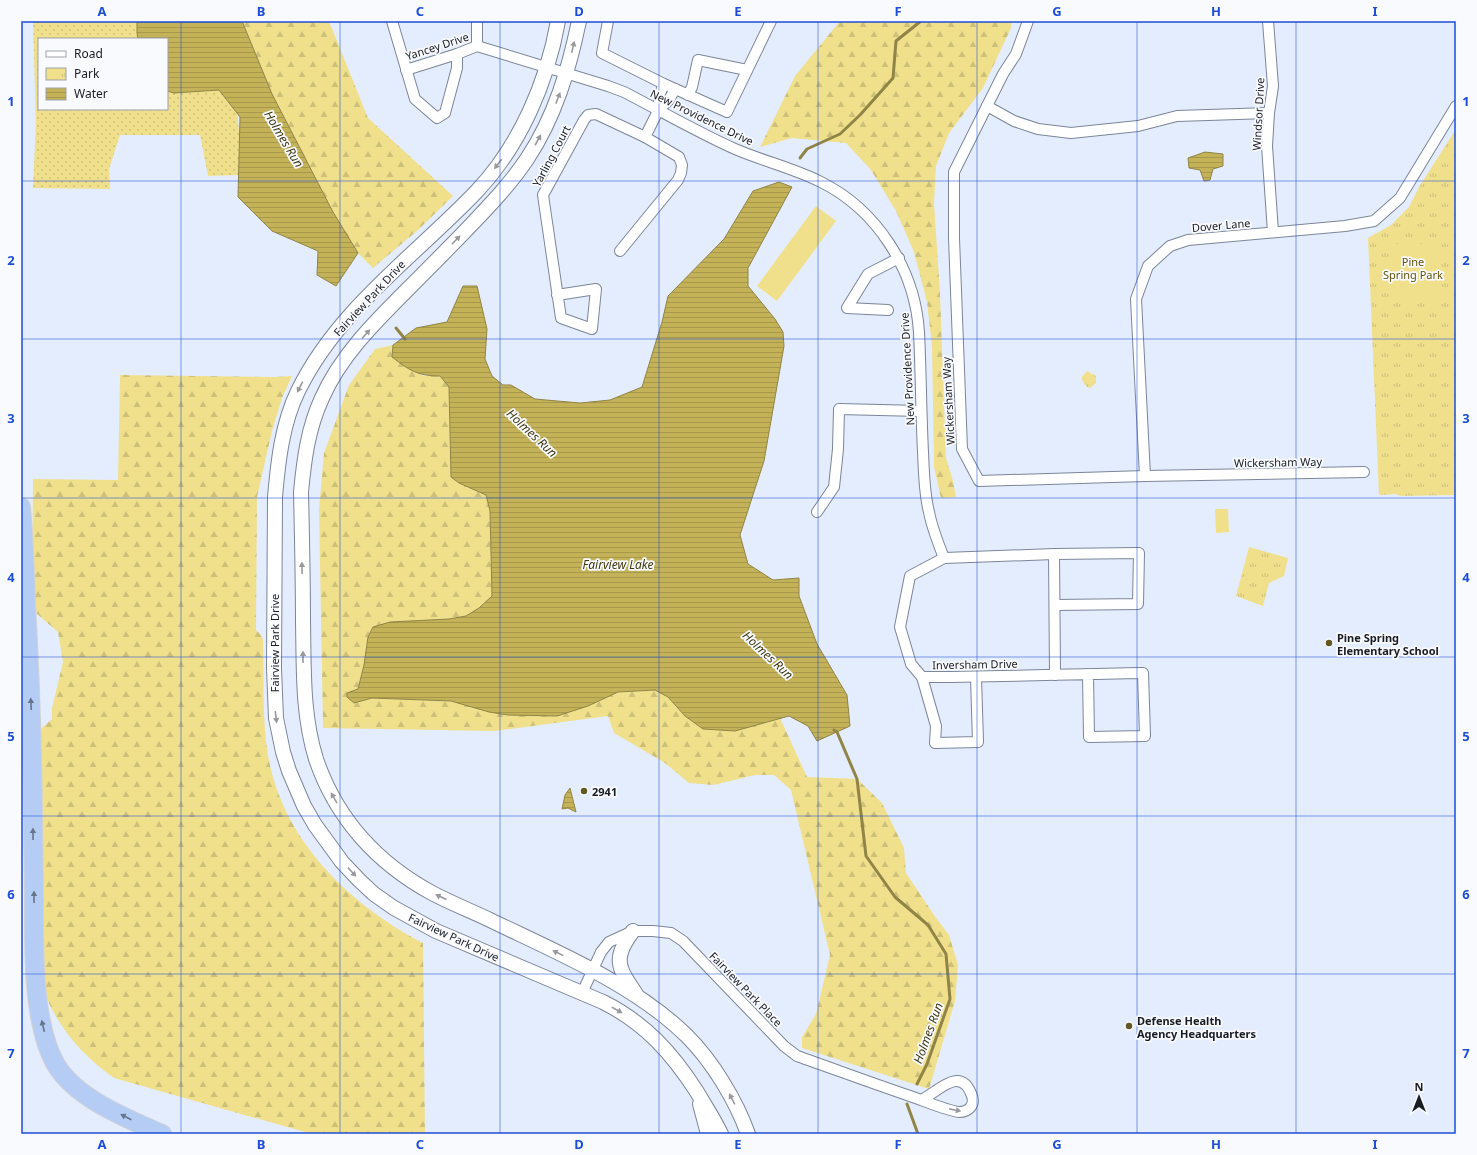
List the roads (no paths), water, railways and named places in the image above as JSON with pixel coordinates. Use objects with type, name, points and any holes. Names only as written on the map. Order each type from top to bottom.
[{"type":"highway","points":[[21,507],[32,709],[34,939],[38,999],[42,1026],[56,1065],[70,1083],[91,1099],[130,1120],[162,1134]]},
{"type":"main road","name":"Fairview Park Drive","points":[[558,21],[547,67],[537,94],[521,129],[496,166],[477,190],[405,259],[347,319],[319,353],[298,393],[290,412],[282,441],[277,470],[275,497],[274,697],[276,718],[282,746],[296,789],[304,806],[327,842],[359,880],[374,894],[394,908],[436,931],[582,993],[620,1011],[655,1038],[673,1058],[685,1073],[713,1118],[721,1134]]},
{"type":"main road","name":"Fairview Park Drive","points":[[579,21],[567,74],[553,111],[528,158],[514,178],[490,205],[368,331],[341,364],[322,398],[308,438],[303,466],[301,492],[304,696],[306,714],[312,744],[323,778],[340,810],[354,831],[365,843],[396,870],[432,893],[593,971],[638,997],[666,1018],[688,1037],[716,1073],[730,1094],[748,1134]]},
{"type":"main road","points":[[633,931],[622,948],[620,968],[624,977],[638,997]]},
{"type":"main road","points":[[697,1092],[708,1134]]},
{"type":"street","name":"Yancey Drive","points":[[392,21],[406,70],[477,46],[547,67]]},
{"type":"street","points":[[477,21],[477,46]]},
{"type":"street","points":[[608,21],[602,52],[664,84],[727,112],[772,21]]},
{"type":"street","name":"Wickersham Way","points":[[1028,21],[1016,54],[1003,74],[986,106],[954,172],[954,238],[962,449],[979,481],[1364,472]]},
{"type":"street","name":"Windsor Drive","points":[[1268,21],[1273,86],[1269,113],[1267,146],[1274,232]]},
{"type":"street","points":[[406,70],[415,99],[437,118],[445,112],[457,68],[457,54]]},
{"type":"street","points":[[688,95],[692,87],[698,60],[747,70]]},
{"type":"street","name":"New Providence Drive","points":[[547,67],[613,88],[727,145],[756,158],[798,172],[820,182],[840,192],[855,204],[869,217],[885,236],[899,258],[912,291],[917,311],[919,331],[920,411],[924,488],[931,520],[944,558]]},
{"type":"street","points":[[658,110],[658,96],[664,84]]},
{"type":"street","points":[[645,137],[658,110],[669,100],[675,89]]},
{"type":"street","points":[[986,106],[1014,121],[1038,129],[1071,133],[1138,126],[1177,116],[1269,113]]},
{"type":"street","name":"Dover Lane","points":[[1146,476],[1136,299],[1148,266],[1170,246],[1188,240],[1345,226],[1374,221],[1400,198],[1456,106]]},
{"type":"street","name":"Yarling Court","points":[[558,295],[596,289],[592,329],[561,318],[543,195],[580,126],[588,115],[596,114],[645,137],[679,157],[682,165],[678,180],[620,251]]},
{"type":"street","points":[[888,310],[847,308],[868,274],[899,258]]},
{"type":"street","points":[[817,512],[834,487],[838,449],[839,409],[920,411]]},
{"type":"street","points":[[944,558],[1139,553],[1138,604],[1055,605]]},
{"type":"street","points":[[1054,554],[1055,674]]},
{"type":"street","name":"Inversham Drive","points":[[944,558],[910,576],[900,627],[911,664],[922,677],[1143,673],[1145,736],[1089,737],[1088,674]]},
{"type":"street","points":[[922,677],[936,726],[935,743],[978,742],[976,677]]},
{"type":"street","name":"Fairview Park Place","points":[[582,993],[602,952],[609,942],[633,931],[653,931],[671,934],[683,940],[784,1046],[797,1056],[921,1100],[960,1112],[970,1108],[973,1103],[969,1090],[963,1082],[957,1080],[943,1085],[921,1100]]},
{"type":"water","points":[[137,21],[242,21],[272,94],[333,212],[358,253],[336,286],[317,275],[318,251],[272,231],[238,197],[240,117],[219,90],[174,93],[168,91],[168,38],[138,38]]},
{"type":"water","points":[[1205,152],[1223,154],[1223,166],[1213,169],[1210,180],[1204,181],[1200,170],[1189,168],[1188,158]]},
{"type":"water","name":"Fairview Lake","points":[[779,182],[792,187],[748,268],[748,286],[775,319],[783,332],[784,346],[764,461],[740,535],[748,564],[773,580],[799,578],[799,596],[817,644],[847,695],[850,726],[817,741],[808,726],[789,716],[735,731],[703,729],[685,716],[668,697],[655,690],[618,692],[588,706],[557,716],[508,715],[489,712],[451,701],[372,698],[354,703],[347,697],[347,693],[358,689],[364,665],[368,637],[373,627],[390,622],[449,619],[466,616],[479,608],[492,596],[490,511],[486,495],[459,483],[451,477],[449,387],[440,376],[419,373],[398,362],[392,357],[393,345],[416,328],[447,322],[463,286],[477,286],[487,329],[485,359],[492,376],[503,385],[511,385],[535,399],[580,403],[610,400],[642,387],[662,322],[668,296],[724,239],[753,191]]},
{"type":"water","points":[[570,788],[576,812],[568,808],[562,809],[565,795]]},
{"type":"waterway","points":[[800,158],[807,149],[840,134],[860,115],[893,78],[896,41],[921,21]]},
{"type":"waterway","name":"Holmes Run","points":[[396,328],[405,339]]},
{"type":"waterway","name":"Holmes Run","points":[[834,730],[837,732],[857,779],[866,856],[895,897],[928,925],[946,954],[950,999],[927,1064],[917,1084]]},
{"type":"waterway","name":"Holmes Run","points":[[907,1104],[918,1134]]},
{"type":"place","name":"Pine Spring Elementary School","points":[[1329,643]]},
{"type":"place","name":"2941","points":[[584,791]]},
{"type":"place","name":"Defense Health Agency Headquarters","points":[[1129,1026]]},
{"type":"park label","name":"Pine Spring Park","points":[[1413,267]]}]
